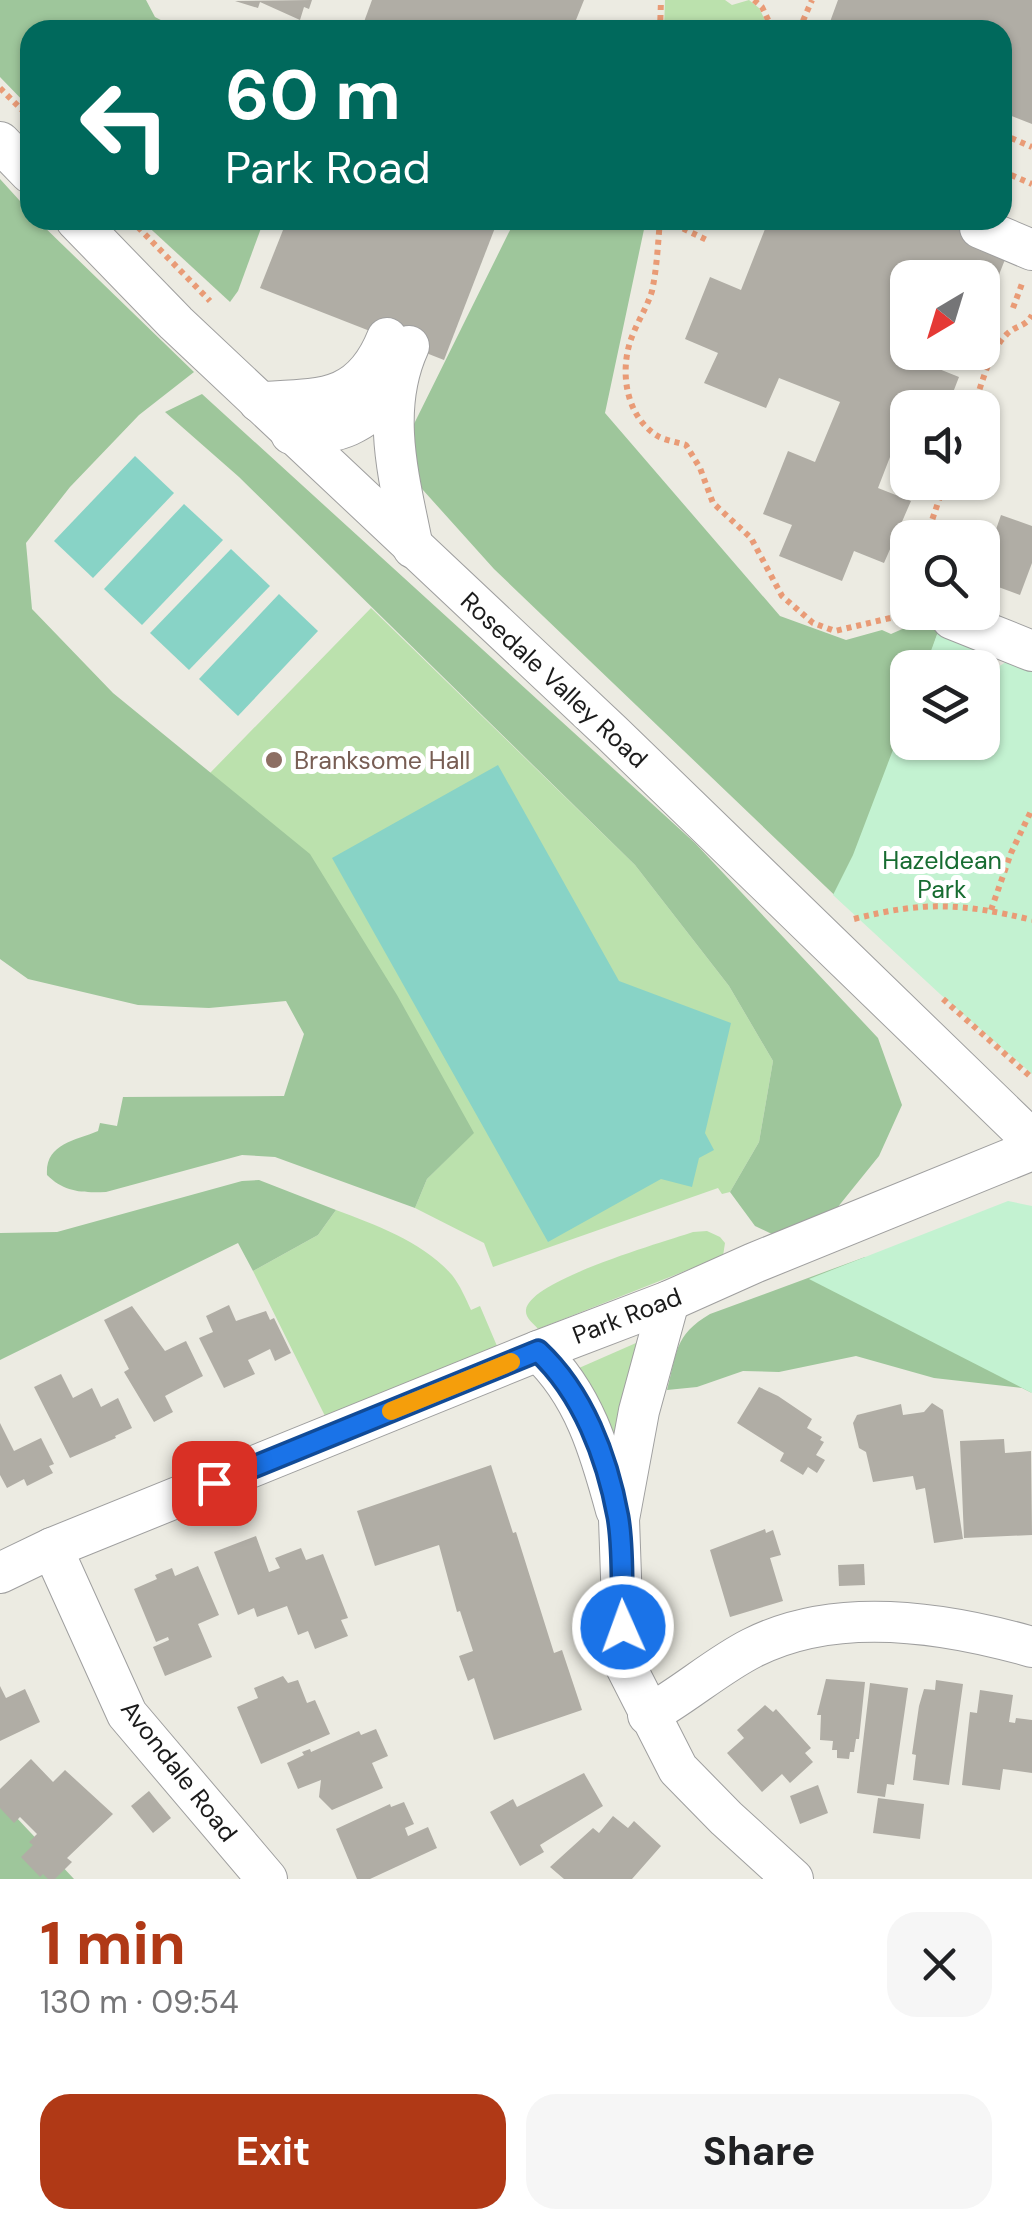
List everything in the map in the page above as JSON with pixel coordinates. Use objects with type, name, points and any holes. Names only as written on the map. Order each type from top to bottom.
[{"type":"street","points":[[0,142],[20,162]]},
{"type":"street","name":"Rosedale Valley Road","points":[[86,230],[291,434],[612,733],[1032,1140]]},
{"type":"street","points":[[983,230],[1028,265]]},
{"type":"street","points":[[259,402],[320,400],[353,387],[398,342],[394,453],[413,548]]},
{"type":"street","points":[[291,434],[340,431],[370,414],[395,391]]},
{"type":"street","points":[[980,630],[1032,651]]},
{"type":"street","name":"Park Road","points":[[0,1574],[52,1548],[670,1301],[1032,1150]]},
{"type":"street","points":[[618,1519],[640,1411],[670,1301]]},
{"type":"street","points":[[538,1351],[568,1382],[598,1446],[618,1519],[624,1663],[648,1715],[678,1769],[793,1879]]},
{"type":"street","name":"Avondale Road","points":[[52,1548],[128,1714],[267,1879]]},
{"type":"street","points":[[648,1715],[686,1694],[750,1649],[818,1626],[907,1624],[981,1632],[1032,1647]]},
{"type":"path","points":[[754,0],[769,20]]},
{"type":"path","points":[[0,88],[20,108]]},
{"type":"path","points":[[662,230],[653,287],[632,336],[624,367],[628,394],[638,416],[656,436],[686,445],[713,503],[751,538],[782,596],[812,623],[835,631],[890,618]]},
{"type":"path","points":[[685,230],[709,241]]},
{"type":"path","points":[[1013,308],[1028,265]]},
{"type":"path","points":[[981,390],[1008,332],[1028,323],[1032,315]]},
{"type":"path","points":[[992,910],[1011,852],[1032,809]]},
{"type":"path","points":[[854,920],[922,905],[992,910],[1032,920]]},
{"type":"green space","points":[[0,0],[146,0],[161,20],[20,20],[20,98],[0,77]]},
{"type":"green space","points":[[665,0],[725,0],[732,5],[749,0],[765,20],[664,20]]},
{"type":"green space","points":[[0,179],[20,201],[20,230],[47,230],[194,372],[139,415],[70,487],[26,543],[32,609],[113,693],[310,854],[397,995],[474,1133],[427,1179],[415,1208],[275,1157],[242,1155],[106,1192],[60,1185],[47,1175],[51,1156],[63,1145],[98,1131],[100,1123],[117,1126],[123,1097],[284,1096],[304,1034],[286,1001],[209,1008],[138,1005],[28,979],[0,959]]},
{"type":"green space","points":[[152,230],[260,230],[238,291],[230,302]]},
{"type":"green space","points":[[510,230],[644,230],[605,413],[780,616],[846,640],[882,630],[891,634],[900,630],[939,630],[932,650],[890,650],[890,760],[976,760],[849,909],[494,569],[414,480],[409,434]]},
{"type":"green space","points":[[202,394],[695,843],[878,1038],[902,1105],[879,1156],[833,1213],[774,1235],[755,1226],[730,1192],[759,1142],[773,1061],[729,986],[635,865],[239,477],[165,412]]},
{"type":"green space","points":[[371,608],[635,865],[729,986],[773,1061],[759,1142],[730,1192],[722,1194],[718,1188],[493,1267],[484,1243],[415,1208],[427,1179],[473,1133],[210,773]]},
{"type":"green space","name":"Hazeldean Park","points":[[941,630],[973,645],[974,650],[931,650]]},
{"type":"green space","name":"Hazeldean Park","points":[[1009,660],[1032,666],[1032,1074],[833,895],[853,855],[890,758],[1000,760],[1000,666]]},
{"type":"green space","points":[[1032,695],[1000,732],[1000,725]]},
{"type":"green space","points":[[259,1180],[336,1210],[318,1235],[253,1271],[238,1243],[0,1360],[0,1233],[57,1232],[242,1181]]},
{"type":"green space","points":[[1008,1201],[1032,1206],[1032,1393],[809,1279]]},
{"type":"green space","points":[[336,1210],[398,1236],[440,1263],[455,1279],[471,1310],[480,1306],[497,1346],[326,1418],[253,1271],[318,1235]]},
{"type":"green space","points":[[707,1231],[725,1243],[723,1256],[538,1329],[527,1316],[533,1298],[573,1275],[655,1244]]},
{"type":"green space","points":[[865,1257],[1032,1393],[1022,1388],[934,1378],[856,1356],[779,1372],[743,1371],[697,1387],[667,1390],[679,1346],[698,1322],[710,1314]]},
{"type":"green space","points":[[636,1343],[639,1348],[616,1442],[579,1368]]},
{"type":"green space","points":[[0,1800],[74,1879],[0,1879]]},
{"type":"shaded area","points":[[135,456],[174,493],[93,578],[54,541]]},
{"type":"shaded area","points":[[184,504],[223,540],[142,625],[104,589]]},
{"type":"shaded area","points":[[231,549],[270,586],[189,670],[150,633]]},
{"type":"shaded area","points":[[279,594],[318,631],[238,716],[199,679]]},
{"type":"shaded area","points":[[498,765],[619,981],[731,1023],[705,1133],[714,1150],[699,1158],[692,1187],[661,1179],[548,1242],[332,858]]},
{"type":"building","points":[[312,0],[309,9],[304,7],[300,20],[260,2],[258,8],[235,1]]},
{"type":"building","points":[[372,0],[584,0],[576,20],[365,20]]},
{"type":"building","points":[[838,0],[1032,0],[1032,124],[1012,116],[1012,20],[831,20]]},
{"type":"building","points":[[283,230],[494,230],[444,360],[260,288]]},
{"type":"building","points":[[765,230],[991,230],[1008,252],[1000,272],[1000,260],[890,260],[890,370],[942,370],[959,377],[954,390],[890,390],[890,457],[878,488],[890,493],[890,500],[911,501],[903,520],[890,520],[890,549],[884,563],[854,551],[842,581],[779,556],[792,525],[763,514],[788,451],[815,462],[840,402],[779,378],[766,408],[704,383],[718,353],[685,339],[710,277],[741,290]]},
{"type":"building","points":[[1001,515],[1032,526],[1032,563],[1020,595],[1000,588]]},
{"type":"building","points":[[229,1305],[236,1321],[266,1311],[270,1320],[274,1318],[291,1353],[275,1361],[270,1349],[248,1360],[255,1374],[224,1388],[199,1338],[213,1332],[206,1316]]},
{"type":"building","points":[[132,1306],[165,1351],[186,1341],[203,1376],[165,1396],[173,1412],[154,1422],[124,1372],[129,1369],[104,1320]]},
{"type":"building","points":[[61,1374],[73,1398],[92,1388],[101,1407],[118,1398],[132,1428],[70,1458],[34,1387]]},
{"type":"building","points":[[759,1387],[812,1419],[807,1428],[824,1442],[816,1455],[825,1460],[817,1473],[808,1467],[803,1475],[780,1461],[784,1453],[737,1423]]},
{"type":"building","points":[[932,1403],[943,1410],[963,1539],[934,1543],[925,1488],[916,1490],[913,1476],[873,1482],[866,1452],[859,1448],[853,1423],[857,1415],[901,1404],[903,1415],[924,1412]]},
{"type":"building","points":[[0,1423],[14,1451],[41,1438],[54,1464],[49,1466],[53,1473],[27,1486],[24,1479],[7,1488],[0,1475]]},
{"type":"building","points":[[1004,1439],[1005,1453],[1031,1451],[1032,1535],[964,1538],[960,1441]]},
{"type":"building","points":[[491,1465],[554,1653],[562,1650],[582,1710],[494,1740],[474,1678],[468,1681],[459,1656],[473,1651],[460,1611],[457,1612],[439,1545],[375,1566],[357,1511]]},
{"type":"building","points":[[765,1529],[766,1533],[773,1530],[781,1555],[770,1558],[783,1601],[730,1617],[710,1550]]},
{"type":"building","points":[[256,1536],[269,1572],[280,1568],[275,1558],[301,1548],[306,1560],[323,1554],[348,1618],[341,1620],[348,1636],[315,1649],[308,1631],[298,1635],[287,1606],[257,1617],[254,1608],[238,1615],[214,1552]]},
{"type":"building","points":[[864,1564],[865,1585],[839,1586],[838,1565]]},
{"type":"building","points":[[198,1566],[219,1615],[198,1624],[212,1657],[165,1676],[153,1647],[169,1640],[168,1637],[156,1642],[134,1589],[172,1568],[175,1576]]},
{"type":"building","points":[[283,1676],[288,1683],[298,1680],[307,1703],[315,1700],[330,1734],[261,1764],[237,1707],[258,1698],[254,1688]]},
{"type":"building","points":[[826,1679],[865,1682],[859,1739],[849,1759],[837,1758],[837,1750],[832,1750],[833,1741],[820,1740],[821,1715],[817,1715]]},
{"type":"building","points":[[936,1680],[963,1684],[949,1785],[913,1780],[916,1755],[912,1754],[919,1706],[924,1689],[935,1690]]},
{"type":"building","points":[[870,1683],[908,1688],[894,1785],[887,1784],[885,1797],[857,1793]]},
{"type":"building","points":[[0,1686],[6,1698],[25,1689],[40,1722],[0,1741]]},
{"type":"building","points":[[980,1690],[1013,1695],[1009,1722],[1015,1723],[1016,1718],[1032,1720],[1032,1773],[1003,1769],[1000,1790],[962,1785],[970,1712],[977,1713]]},
{"type":"building","points":[[765,1705],[773,1712],[776,1709],[811,1748],[805,1753],[813,1762],[790,1783],[782,1774],[762,1792],[727,1753],[744,1738],[737,1730]]},
{"type":"building","points":[[376,1729],[388,1756],[372,1763],[383,1788],[332,1810],[319,1797],[321,1780],[298,1789],[287,1763],[304,1755],[302,1752],[311,1752],[359,1731],[361,1735]]},
{"type":"building","points":[[31,1759],[53,1782],[65,1770],[113,1814],[67,1858],[72,1862],[55,1879],[43,1874],[40,1877],[21,1857],[37,1834],[20,1817],[14,1823],[0,1808],[0,1789]]},
{"type":"building","points":[[584,1773],[603,1806],[540,1845],[544,1852],[520,1866],[490,1812],[513,1799],[517,1807]]},
{"type":"building","points":[[818,1785],[828,1813],[800,1824],[790,1796]]},
{"type":"building","points":[[149,1791],[171,1818],[153,1833],[131,1806]]},
{"type":"building","points":[[878,1798],[924,1804],[920,1839],[873,1833]]},
{"type":"building","points":[[404,1802],[414,1824],[405,1828],[408,1836],[428,1827],[437,1848],[370,1879],[357,1879],[336,1829],[390,1804],[391,1807]]},
{"type":"building","points":[[613,1816],[628,1828],[634,1821],[661,1846],[632,1879],[564,1879],[550,1867],[593,1828],[599,1833]]},
{"type":"slow traffic","points":[[391,1411],[511,1362]]},
{"type":"place","name":"Branksome Hall","points":[[274,760]]},
{"type":"route","points":[[214,1483],[538,1351],[568,1382],[598,1446],[618,1519],[623,1627]]}]
